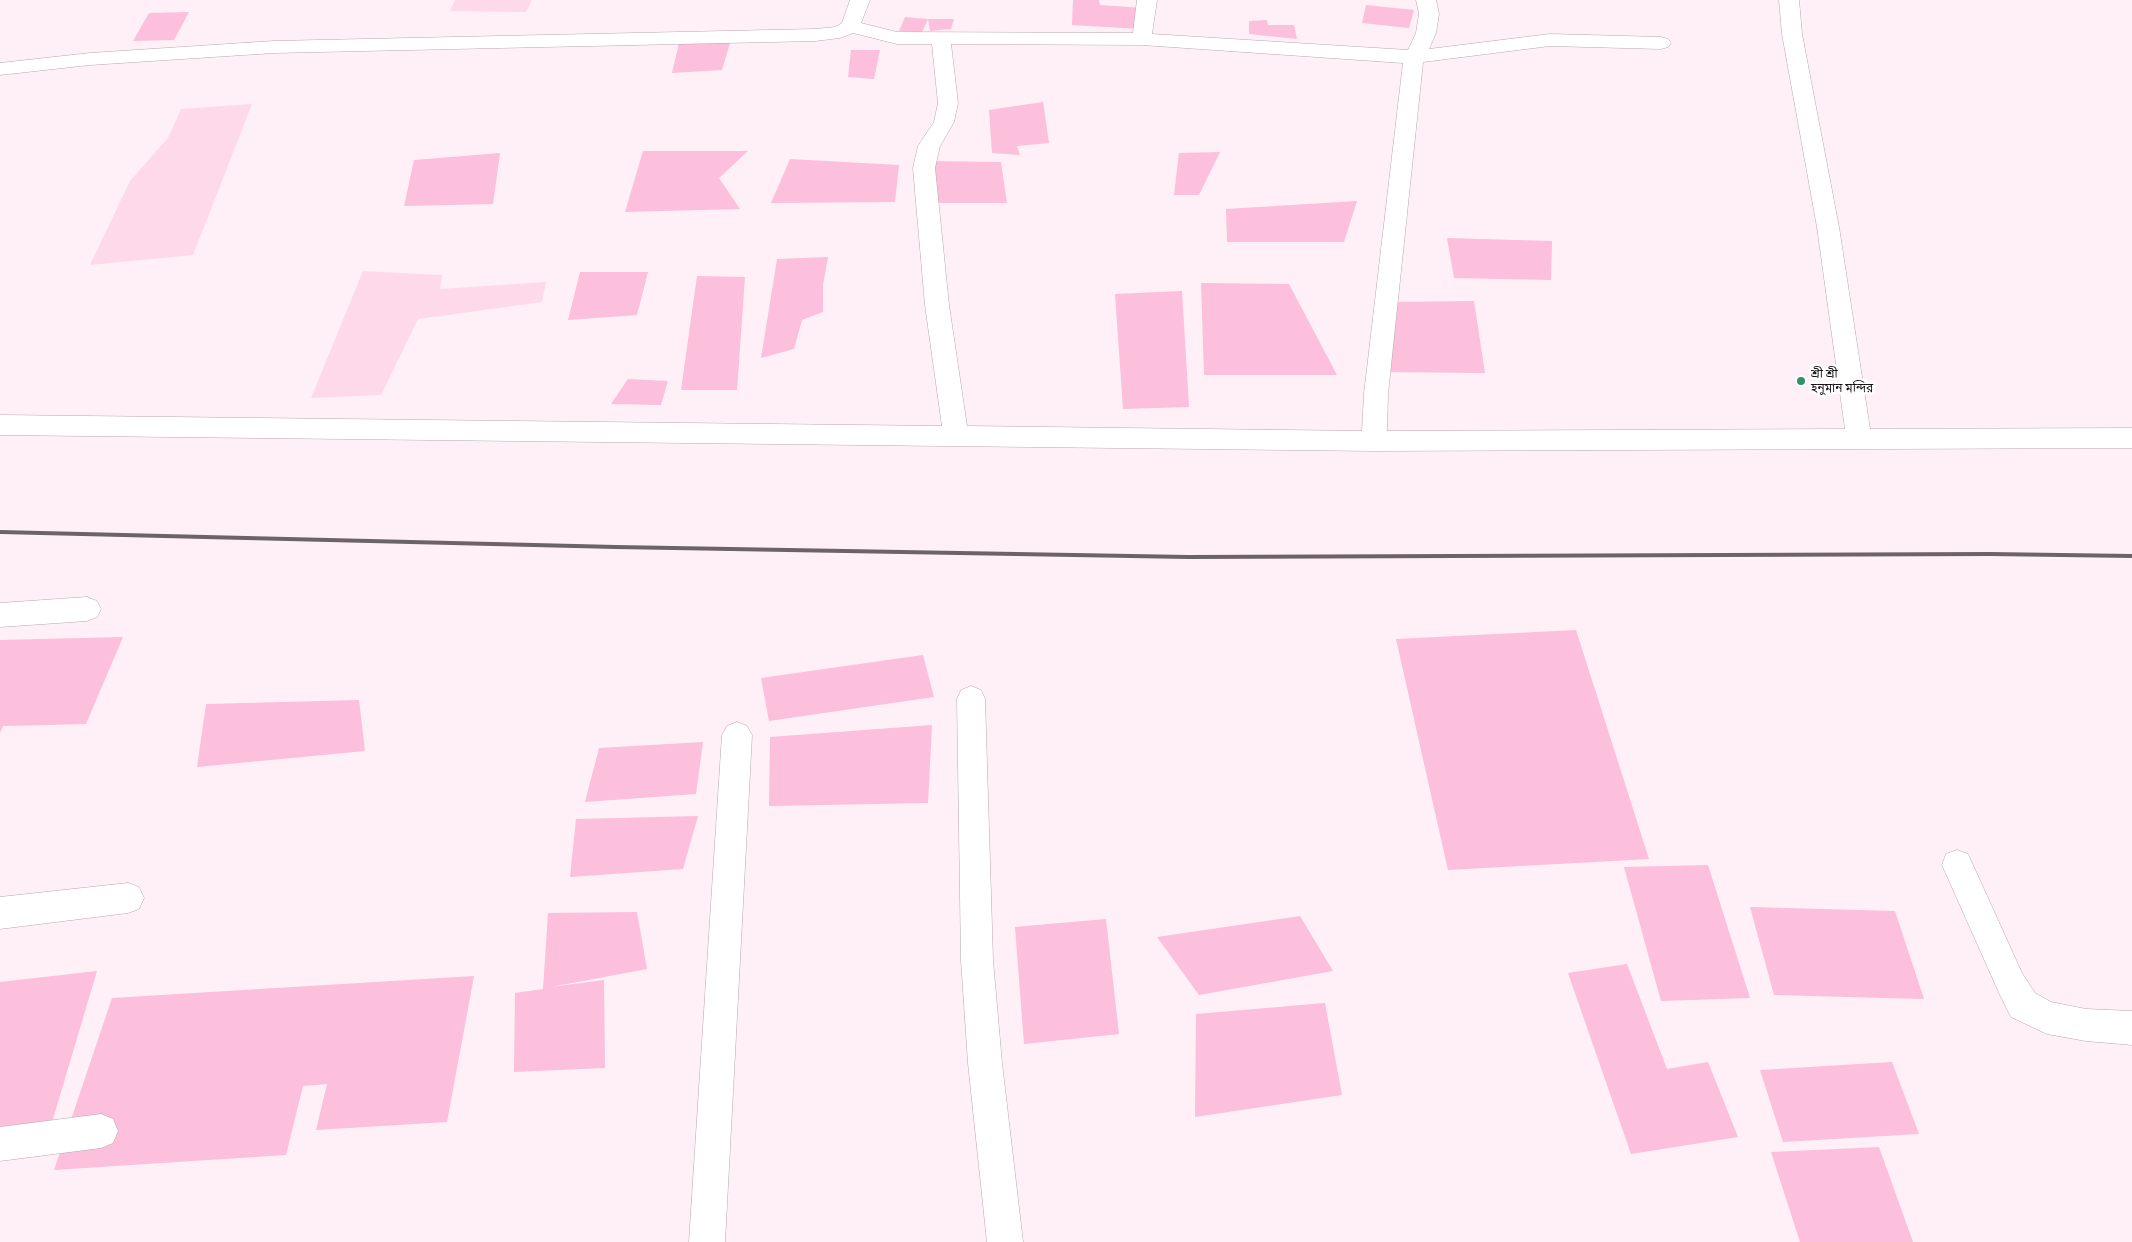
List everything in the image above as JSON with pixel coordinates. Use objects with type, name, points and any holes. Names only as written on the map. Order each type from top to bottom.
[{"type":"street","points":[[0,70],[90,59],[274,47],[815,35],[840,32],[850,26],[860,0]]},
{"type":"street","points":[[1142,39],[1147,0]]},
{"type":"street","points":[[1374,441],[1376,394],[1414,57],[1421,46],[1426,32],[1429,14],[1426,0]]},
{"type":"street","points":[[1790,0],[1792,34],[1828,228],[1859,439]]},
{"type":"street","points":[[850,26],[897,38],[1142,39],[1414,57],[1550,40],[1661,43]]},
{"type":"street","points":[[941,39],[948,103],[944,122],[929,146],[924,168],[937,305],[956,435]]},
{"type":"street","points":[[0,425],[1374,441],[2132,438]]},
{"type":"street","points":[[0,439],[38,425]]},
{"type":"street","points":[[0,615],[87,609]]},
{"type":"street","points":[[971,699],[977,960],[985,1063],[1005,1242]]},
{"type":"street","points":[[707,1242],[737,735]]},
{"type":"street","points":[[1957,865],[2011,984],[2024,1004],[2047,1018],[2086,1025],[2132,1028]]},
{"type":"street","points":[[0,913],[128,898]]},
{"type":"street","points":[[0,1144],[101,1131]]},
{"type":"shaded area","points":[[455,0],[532,0],[526,12],[450,11]]},
{"type":"shaded area","points":[[252,104],[193,255],[90,265],[130,181],[168,138],[181,109]]},
{"type":"shaded area","points":[[363,271],[442,275],[440,289],[546,282],[542,302],[418,319],[381,395],[311,398]]},
{"type":"building","points":[[1073,0],[1099,0],[1100,5],[1143,8],[1141,29],[1072,25]]},
{"type":"building","points":[[1366,5],[1414,10],[1409,28],[1362,23]]},
{"type":"building","points":[[189,12],[174,40],[133,41],[149,13]]},
{"type":"building","points":[[905,17],[928,19],[922,32],[899,31]]},
{"type":"building","points":[[928,19],[954,19],[951,29],[930,31]]},
{"type":"building","points":[[1267,20],[1268,25],[1294,25],[1297,39],[1249,34],[1249,21]]},
{"type":"building","points":[[679,43],[730,43],[722,70],[672,73]]},
{"type":"building","points":[[851,50],[880,50],[874,79],[848,77]]},
{"type":"building","points":[[1043,102],[1049,143],[1017,146],[1020,155],[992,153],[989,110]]},
{"type":"building","points":[[643,151],[748,151],[719,178],[740,209],[625,212]]},
{"type":"building","points":[[1220,152],[1199,195],[1174,195],[1179,153]]},
{"type":"building","points":[[500,153],[493,204],[404,206],[414,160]]},
{"type":"building","points":[[790,159],[899,165],[895,202],[771,203]]},
{"type":"building","points":[[929,161],[1001,162],[1007,203],[935,203]]},
{"type":"building","points":[[1357,201],[1344,242],[1227,242],[1226,209]]},
{"type":"building","points":[[1447,238],[1552,241],[1551,280],[1454,278]]},
{"type":"building","points":[[828,257],[823,285],[823,312],[802,320],[794,349],[761,358],[777,259]]},
{"type":"building","points":[[580,272],[648,272],[637,315],[568,320]]},
{"type":"building","points":[[697,276],[745,277],[737,390],[681,390]]},
{"type":"building","points":[[1201,283],[1289,284],[1337,375],[1204,375]]},
{"type":"building","points":[[1182,291],[1189,407],[1123,409],[1115,294]]},
{"type":"building","points":[[1474,301],[1485,373],[1381,372],[1392,302]]},
{"type":"building","points":[[628,379],[668,381],[661,405],[611,404]]},
{"type":"building","points":[[1576,630],[1649,859],[1448,870],[1396,639]]},
{"type":"building","points":[[123,637],[86,724],[3,726],[0,733],[0,640]]},
{"type":"building","points":[[923,655],[934,697],[769,721],[761,678]]},
{"type":"building","points":[[359,700],[365,751],[197,767],[206,704]]},
{"type":"building","points":[[932,725],[928,803],[769,806],[770,737]]},
{"type":"building","points":[[703,742],[696,794],[585,802],[599,748]]},
{"type":"building","points":[[698,816],[683,869],[570,877],[576,819]]},
{"type":"building","points":[[1708,865],[1750,998],[1661,1001],[1624,867]]},
{"type":"building","points":[[1750,907],[1895,911],[1924,999],[1774,995]]},
{"type":"building","points":[[637,912],[647,969],[551,987],[604,980],[605,1068],[514,1072],[515,993],[543,989],[548,913]]},
{"type":"building","points":[[1300,916],[1333,971],[1199,995],[1157,937]]},
{"type":"building","points":[[1106,919],[1119,1034],[1024,1044],[1015,927]]},
{"type":"building","points":[[1627,964],[1667,1069],[1708,1062],[1738,1137],[1631,1154],[1568,973]]},
{"type":"building","points":[[97,971],[50,1129],[0,1135],[0,982]]},
{"type":"building","points":[[474,976],[447,1122],[316,1130],[327,1084],[303,1086],[286,1155],[54,1170],[112,998]]},
{"type":"building","points":[[1325,1003],[1342,1095],[1195,1117],[1196,1014]]},
{"type":"building","points":[[1892,1062],[1919,1134],[1783,1142],[1760,1070]]},
{"type":"building","points":[[1879,1147],[1913,1242],[1800,1242],[1771,1152]]},
{"type":"railway","points":[[0,532],[616,547],[1188,557],[1990,554],[2132,556]]},
{"type":"place","name":"শ্রী শ্রী হনুমান মন্দির","points":[[1801,381]]}]
